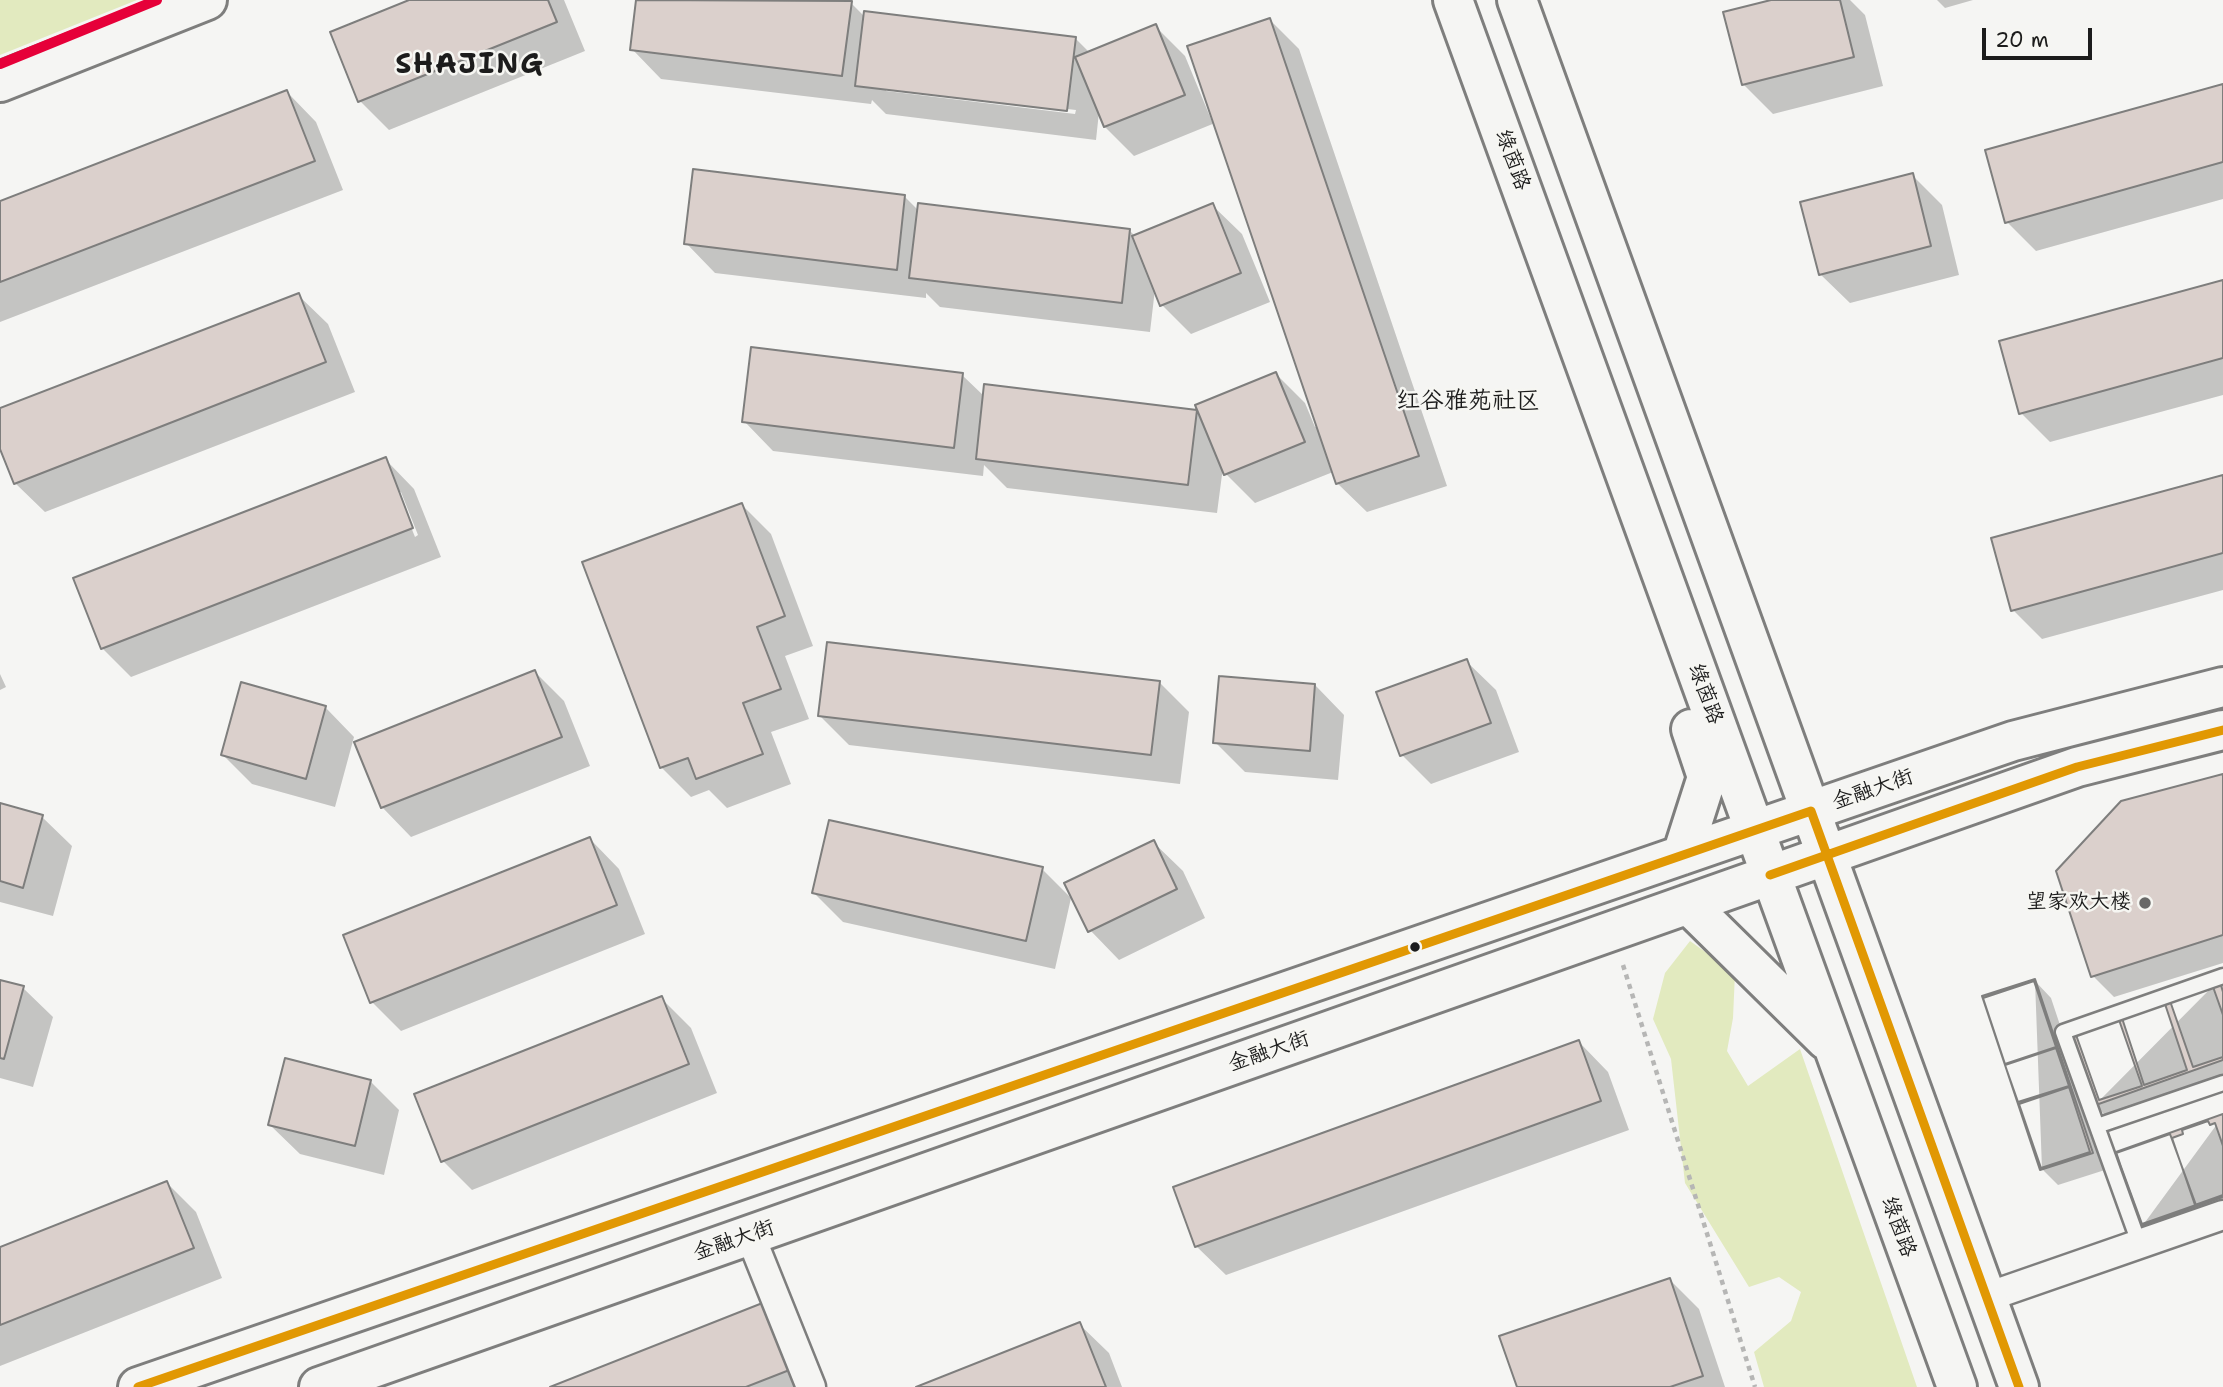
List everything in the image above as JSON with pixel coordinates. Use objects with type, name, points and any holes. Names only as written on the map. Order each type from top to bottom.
[{"type":"street","points":[[0,82],[207,0]]},
{"type":"street","name":"绿茵路","points":[[1453,0],[1956,1387]]},
{"type":"street","points":[[1517,0],[2019,1387]]},
{"type":"street","points":[[1657,561],[1654,614],[1707,777],[1682,856]]},
{"type":"street","name":"金融大街","points":[[138,1387],[2013,741],[2223,687]]},
{"type":"street","name":"金融大街","points":[[319,1387],[2077,766],[2223,730]]},
{"type":"street","points":[[1688,904],[1833,1046]]},
{"type":"street","points":[[1987,1297],[2223,1215]]},
{"type":"street","points":[[750,1235],[811,1387]]},
{"type":"lane","points":[[2139,1243],[2063,1032],[2223,976]]},
{"type":"lane","points":[[2097,1126],[2223,1083]]},
{"type":"path","points":[[1612,931],[1755,1387]]},
{"type":"green space","points":[[0,0],[137,0],[0,55]]},
{"type":"green space","points":[[1690,941],[1735,973],[1733,1018],[1727,1051],[1748,1086],[1800,1049],[1917,1387],[1764,1387],[1754,1352],[1791,1321],[1801,1292],[1779,1277],[1749,1287],[1685,1183],[1671,1059],[1653,1019],[1665,973]]},
{"type":"building","points":[[409,0],[548,0],[557,22],[358,102],[330,32]]},
{"type":"building","points":[[636,0],[852,1],[842,76],[630,50]]},
{"type":"building","points":[[1771,0],[1840,0],[1854,57],[1742,85],[1723,12]]},
{"type":"building","points":[[864,11],[1076,37],[1067,111],[855,86]]},
{"type":"building","points":[[1270,18],[1419,456],[1336,484],[1187,46]]},
{"type":"building","points":[[1156,24],[1185,95],[1104,127],[1075,57]]},
{"type":"building","points":[[2223,84],[2223,162],[2005,223],[1985,150]]},
{"type":"building","points":[[287,90],[315,161],[0,282],[0,201]]},
{"type":"building","points":[[693,169],[905,195],[897,270],[684,244]]},
{"type":"building","points":[[1913,173],[1931,246],[1819,275],[1800,202]]},
{"type":"building","points":[[918,203],[1130,229],[1122,303],[909,278]]},
{"type":"building","points":[[1213,203],[1241,273],[1160,306],[1132,236]]},
{"type":"building","points":[[2223,280],[2223,358],[2019,414],[1999,341]]},
{"type":"building","points":[[299,293],[326,362],[14,484],[0,449],[0,408]]},
{"type":"building","points":[[751,347],[963,373],[954,448],[742,422]]},
{"type":"building","points":[[1276,372],[1305,442],[1224,475],[1195,405]]},
{"type":"building","points":[[984,384],[1197,410],[1188,485],[976,459]]},
{"type":"building","points":[[386,457],[413,528],[101,649],[73,578]]},
{"type":"building","points":[[2223,475],[2223,553],[2011,611],[1991,538]]},
{"type":"building","points":[[742,503],[785,616],[757,627],[781,689],[743,703],[763,754],[696,779],[688,758],[660,768],[582,562]]},
{"type":"building","points":[[827,642],[1160,681],[1151,755],[818,716]]},
{"type":"building","points":[[1467,659],[1491,723],[1400,756],[1376,692]]},
{"type":"building","points":[[535,670],[562,737],[381,808],[354,742]]},
{"type":"building","points":[[1219,676],[1315,684],[1310,751],[1213,743]]},
{"type":"building","points":[[241,682],[326,706],[306,779],[221,755]]},
{"type":"building","name":"望家欢大楼","points":[[2223,774],[2223,935],[2091,977],[2056,871],[2121,801]]},
{"type":"building","points":[[0,803],[43,815],[23,888],[0,881]]},
{"type":"building","points":[[829,820],[1043,867],[1026,941],[812,893]]},
{"type":"building","points":[[590,837],[617,905],[370,1003],[343,935]]},
{"type":"building","points":[[1154,840],[1177,889],[1088,932],[1064,883]]},
{"type":"building","points":[[2035,979],[2093,1153],[2040,1170],[1982,996]]},
{"type":"building","points":[[2219,979],[2223,992],[2223,1060],[2093,1106],[2067,1032]]},
{"type":"building","points":[[0,980],[24,986],[4,1059],[0,1058]]},
{"type":"building","points":[[2034,981],[2056,1047],[2005,1064],[1983,998]]},
{"type":"building","points":[[2212,984],[2223,1015],[2223,1057],[2193,1067],[2169,998]]},
{"type":"building","points":[[662,996],[689,1064],[441,1162],[414,1094]]},
{"type":"building","points":[[2164,1001],[2187,1070],[2144,1085],[2121,1015]]},
{"type":"building","points":[[2118,1017],[2142,1086],[2099,1100],[2075,1032]]},
{"type":"building","points":[[1579,1040],[1601,1101],[1195,1247],[1173,1187]]},
{"type":"building","points":[[2056,1048],[2069,1086],[2018,1102],[2005,1065]]},
{"type":"building","points":[[285,1058],[371,1080],[355,1146],[268,1125]]},
{"type":"building","points":[[2069,1087],[2090,1152],[2041,1168],[2019,1104]]},
{"type":"building","points":[[2223,1114],[2223,1197],[2141,1226],[2116,1152]]},
{"type":"building","points":[[2208,1121],[2210,1125],[2215,1123],[2223,1146],[2223,1195],[2195,1205],[2172,1138],[2183,1134],[2182,1130]]},
{"type":"building","points":[[2170,1134],[2196,1205],[2142,1224],[2116,1153]]},
{"type":"building","points":[[167,1181],[194,1248],[0,1325],[0,1247]]},
{"type":"building","points":[[1670,1278],[1703,1376],[1670,1387],[1517,1387],[1499,1336]]},
{"type":"building","points":[[765,1302],[792,1369],[746,1387],[550,1387]]},
{"type":"building","points":[[1080,1322],[1106,1387],[916,1387]]},
{"type":"transit line","points":[[0,64],[157,0]]},
{"type":"transit line","points":[[1770,875],[2077,767],[2223,730]]},
{"type":"transit line","points":[[138,1387],[1811,811],[2019,1387]]},
{"type":"place","name":"望家欢大楼","points":[[2145,903]]},
{"type":"district","name":"SHAJING","points":[[470,66]]},
{"type":"district","name":"红谷雅苑社区","points":[[1468,402]]}]
